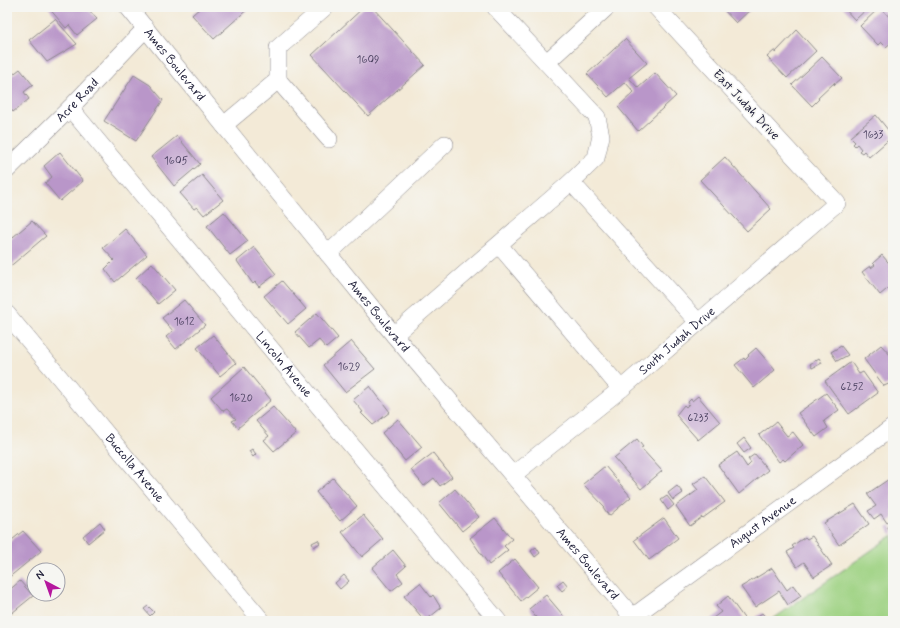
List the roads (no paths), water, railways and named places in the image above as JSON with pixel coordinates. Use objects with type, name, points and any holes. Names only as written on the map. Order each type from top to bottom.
[{"type":"street","name":"Ames Boulevard","points":[[128,7],[394,335],[513,475],[632,620]]},
{"type":"street","points":[[325,7],[278,48],[278,80],[329,140]]},
{"type":"street","points":[[394,335],[571,182],[596,158],[601,136],[597,117],[495,7]]},
{"type":"street","points":[[547,62],[607,7]]},
{"type":"street","name":"East Judah Drive","points":[[656,7],[837,202]]},
{"type":"street","name":"Acre Road","points":[[7,169],[70,108],[146,28]]},
{"type":"street","points":[[224,125],[278,80]]},
{"type":"street","name":"Lincoln Avenue","points":[[70,108],[498,621]]},
{"type":"street","points":[[328,254],[445,144]]},
{"type":"street","points":[[571,182],[698,322]]},
{"type":"street","name":"South Judah Drive","points":[[513,475],[621,389],[837,202]]},
{"type":"street","points":[[499,245],[621,389]]},
{"type":"street","name":"Buccolla Avenue","points":[[7,314],[262,621]]},
{"type":"street","name":"August Avenue","points":[[632,620],[893,427]]}]
